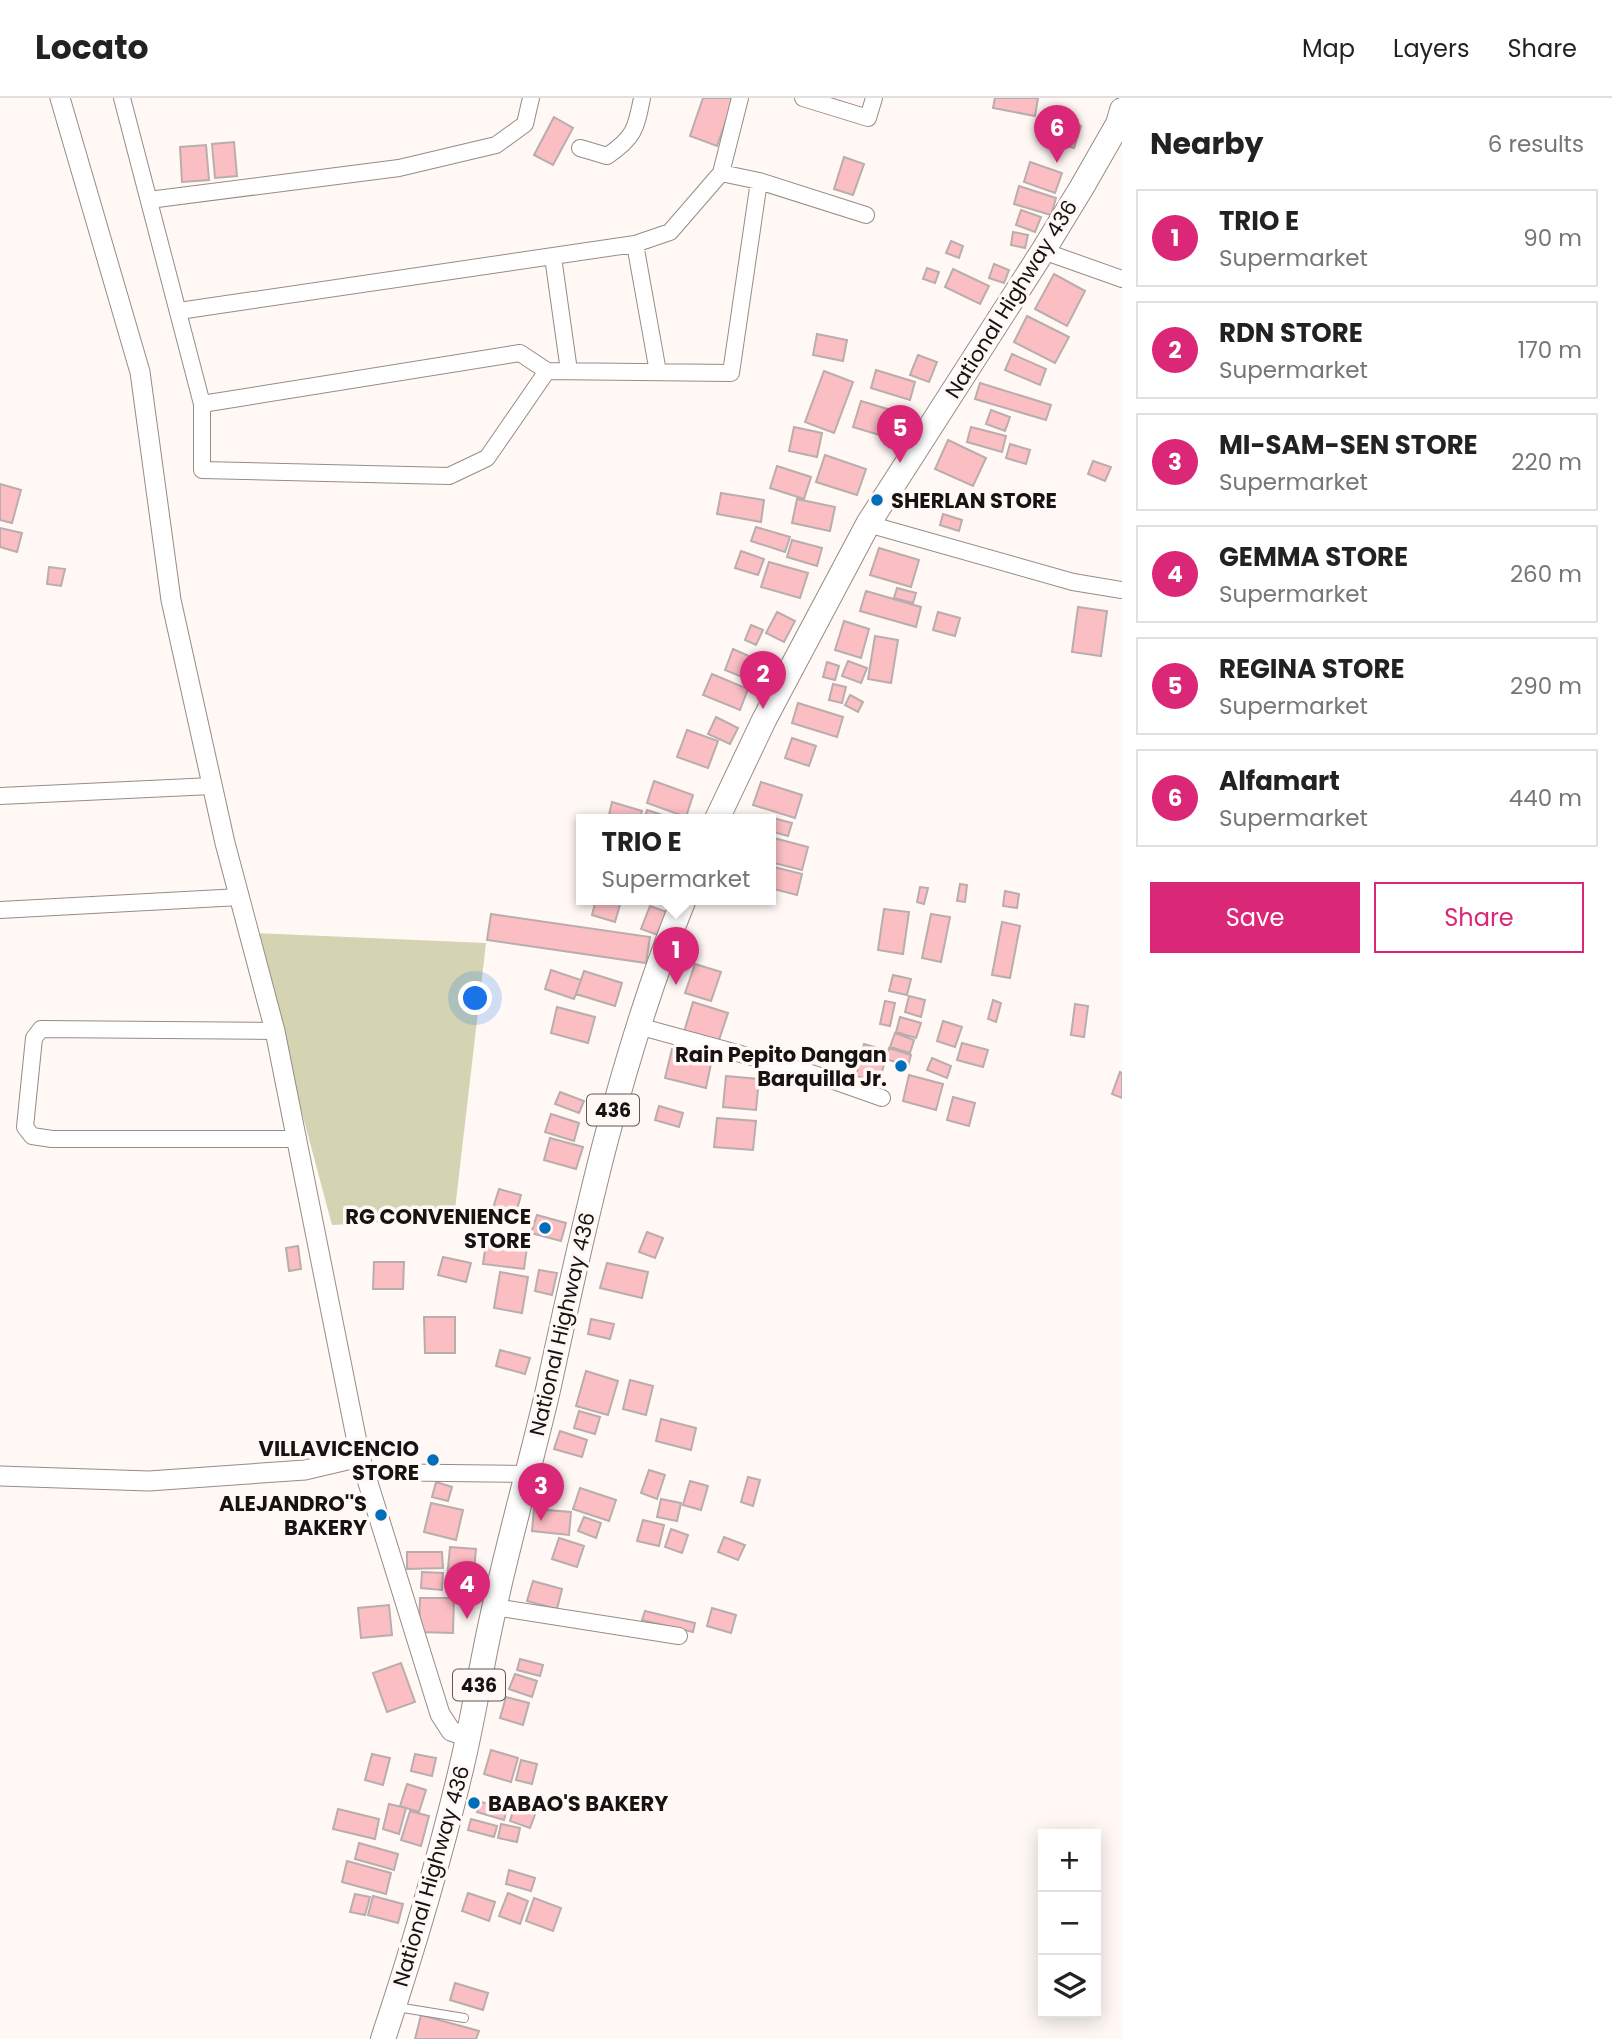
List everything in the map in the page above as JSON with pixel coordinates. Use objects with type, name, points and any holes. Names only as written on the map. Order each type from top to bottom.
[{"type":"main road","name":"National Highway 436","points":[[720,814],[764,720],[868,524],[1043,251],[1106,145],[1122,110]]},
{"type":"main road","name":"National Highway 436","points":[[383,2039],[441,1846],[468,1737],[494,1607],[610,1121],[638,1026],[682,905]]},
{"type":"street","points":[[60,98],[140,372],[171,600],[212,786],[275,1031],[363,1464],[440,1714],[451,1731],[468,1737]]},
{"type":"street","points":[[122,98],[202,404],[202,470],[449,476],[487,458],[547,371]]},
{"type":"street","points":[[149,200],[399,168],[496,145],[525,124],[531,98]]},
{"type":"street","points":[[580,148],[607,156],[621,147],[636,128],[642,98]]},
{"type":"street","points":[[179,311],[635,244],[670,232],[721,173],[740,98]]},
{"type":"street","points":[[803,98],[868,118],[874,98]]},
{"type":"street","points":[[721,173],[759,181],[866,215]]},
{"type":"street","points":[[202,404],[520,353],[547,371],[731,373],[759,181]]},
{"type":"street","points":[[635,244],[658,372]]},
{"type":"street","points":[[1043,251],[1122,279]]},
{"type":"street","points":[[553,257],[569,371]]},
{"type":"street","points":[[868,524],[1073,582],[1122,590]]},
{"type":"street","points":[[0,796],[212,786]]},
{"type":"street","points":[[0,910],[240,897]]},
{"type":"street","points":[[638,1026],[814,1074],[882,1098]]},
{"type":"street","points":[[275,1031],[41,1029],[34,1038],[25,1127],[32,1136],[52,1139],[298,1139]]},
{"type":"street","points":[[0,1476],[149,1481],[363,1464],[527,1474]]},
{"type":"street","points":[[494,1607],[679,1636]]},
{"type":"lane","points":[[394,2007],[464,2018]]},
{"type":"green space","points":[[254,933],[486,943],[454,1218],[332,1225]]},
{"type":"building","points":[[703,98],[734,98],[717,146],[690,136]]},
{"type":"building","points":[[995,98],[1038,98],[1035,116],[993,108]]},
{"type":"building","points":[[554,117],[573,128],[553,165],[534,155]]},
{"type":"building","points":[[1058,119],[1081,126],[1074,148],[1051,141]]},
{"type":"building","points":[[234,142],[237,176],[215,178],[212,144]]},
{"type":"building","points":[[206,145],[209,180],[182,182],[180,147]]},
{"type":"building","points":[[844,157],[864,164],[853,195],[834,189]]},
{"type":"building","points":[[1030,162],[1062,173],[1055,193],[1024,182]]},
{"type":"building","points":[[1019,186],[1056,198],[1051,215],[1014,204]]},
{"type":"building","points":[[1021,210],[1041,217],[1035,232],[1016,225]]},
{"type":"building","points":[[1013,232],[1028,235],[1025,248],[1011,245]]},
{"type":"building","points":[[951,241],[963,246],[959,258],[946,253]]},
{"type":"building","points":[[994,264],[1009,270],[1004,283],[989,278]]},
{"type":"building","points":[[927,268],[939,272],[935,283],[923,279]]},
{"type":"building","points":[[953,269],[989,286],[980,304],[945,287]]},
{"type":"building","points":[[1054,274],[1085,291],[1067,326],[1035,309]]},
{"type":"building","points":[[1027,316],[1069,337],[1055,363],[1014,342]]},
{"type":"building","points":[[817,334],[847,340],[843,361],[813,355]]},
{"type":"building","points":[[1012,354],[1046,369],[1040,385],[1005,370]]},
{"type":"building","points":[[918,355],[937,362],[929,382],[910,375]]},
{"type":"building","points":[[876,370],[915,382],[910,400],[871,388]]},
{"type":"building","points":[[824,371],[853,382],[834,433],[805,422]]},
{"type":"building","points":[[980,383],[1051,405],[1046,420],[975,399]]},
{"type":"building","points":[[861,401],[901,413],[893,439],[853,427]]},
{"type":"building","points":[[991,410],[1010,417],[1005,431],[986,424]]},
{"type":"building","points":[[794,427],[822,433],[817,457],[789,451]]},
{"type":"building","points":[[971,427],[1006,436],[1002,452],[967,442]]},
{"type":"building","points":[[948,440],[986,458],[973,486],[935,469]]},
{"type":"building","points":[[1010,444],[1030,450],[1026,464],[1006,458]]},
{"type":"building","points":[[825,455],[866,469],[857,495],[816,482]]},
{"type":"building","points":[[1093,461],[1111,467],[1105,481],[1088,474]]},
{"type":"building","points":[[777,466],[811,477],[804,499],[770,488]]},
{"type":"building","points":[[0,484],[21,490],[12,523],[0,520]]},
{"type":"building","points":[[721,493],[764,500],[761,522],[717,514]]},
{"type":"building","points":[[797,499],[835,507],[830,531],[792,523]]},
{"type":"building","points":[[943,514],[962,520],[959,531],[940,525]]},
{"type":"building","points":[[756,527],[790,537],[785,552],[751,541]]},
{"type":"building","points":[[0,528],[22,533],[17,552],[0,547]]},
{"type":"building","points":[[792,540],[822,548],[817,566],[787,557]]},
{"type":"building","points":[[879,548],[919,560],[911,587],[870,575]]},
{"type":"building","points":[[741,551],[764,559],[758,575],[735,568]]},
{"type":"building","points":[[769,562],[808,573],[800,598],[761,587]]},
{"type":"building","points":[[49,567],[65,569],[61,586],[47,584]]},
{"type":"building","points":[[897,588],[916,593],[913,603],[894,598]]},
{"type":"building","points":[[866,591],[921,607],[916,627],[860,611]]},
{"type":"building","points":[[1078,607],[1107,611],[1101,656],[1072,652]]},
{"type":"building","points":[[777,612],[795,621],[784,642],[766,633]]},
{"type":"building","points":[[938,612],[960,618],[955,636],[933,630]]},
{"type":"building","points":[[844,621],[869,629],[861,658],[835,650]]},
{"type":"building","points":[[751,625],[763,630],[756,645],[745,640]]},
{"type":"building","points":[[875,636],[898,640],[891,683],[868,679]]},
{"type":"building","points":[[733,649],[760,661],[752,681],[725,670]]},
{"type":"building","points":[[848,661],[867,668],[861,683],[842,676]]},
{"type":"building","points":[[827,662],[839,666],[835,680],[823,677]]},
{"type":"building","points":[[712,674],[748,689],[740,710],[703,695]]},
{"type":"building","points":[[833,684],[846,687],[842,703],[829,700]]},
{"type":"building","points":[[850,695],[863,702],[858,712],[845,705]]},
{"type":"building","points":[[798,703],[843,717],[837,737],[792,723]]},
{"type":"building","points":[[716,717],[738,728],[730,744],[708,734]]},
{"type":"building","points":[[687,730],[718,741],[708,768],[677,757]]},
{"type":"building","points":[[792,738],[816,746],[809,766],[785,758]]},
{"type":"building","points":[[654,781],[693,795],[687,814],[678,814],[647,803]]},
{"type":"building","points":[[761,782],[802,795],[795,818],[753,805]]},
{"type":"building","points":[[612,802],[642,811],[641,814],[609,814]]},
{"type":"building","points":[[776,819],[792,823],[788,836],[776,833]]},
{"type":"building","points":[[776,839],[808,847],[802,870],[776,864]]},
{"type":"building","points":[[776,868],[802,874],[797,895],[776,890]]},
{"type":"building","points":[[960,884],[967,885],[965,902],[957,901]]},
{"type":"building","points":[[920,887],[928,888],[924,904],[917,902]]},
{"type":"building","points":[[1005,891],[1019,894],[1017,908],[1003,906]]},
{"type":"building","points":[[594,905],[620,905],[615,922],[592,915]]},
{"type":"building","points":[[650,906],[667,912],[658,935],[641,929]]},
{"type":"building","points":[[884,909],[909,912],[903,954],[878,950]]},
{"type":"building","points":[[491,914],[650,937],[646,963],[487,940]]},
{"type":"building","points":[[931,914],[950,917],[941,962],[922,958]]},
{"type":"building","points":[[1002,922],[1020,926],[1010,978],[992,975]]},
{"type":"building","points":[[695,964],[721,972],[711,1001],[685,993]]},
{"type":"building","points":[[551,970],[581,980],[574,999],[545,989]]},
{"type":"building","points":[[584,971],[622,983],[615,1006],[576,994]]},
{"type":"building","points":[[893,975],[911,979],[907,995],[889,991]]},
{"type":"building","points":[[909,996],[925,1000],[921,1017],[905,1012]]},
{"type":"building","points":[[993,1000],[1001,1003],[996,1022],[988,1019]]},
{"type":"building","points":[[885,1001],[895,1003],[890,1026],[880,1024]]},
{"type":"building","points":[[693,1002],[728,1013],[717,1046],[683,1035]]},
{"type":"building","points":[[1075,1004],[1088,1006],[1084,1037],[1071,1035]]},
{"type":"building","points":[[557,1007],[595,1017],[588,1043],[551,1033]]},
{"type":"building","points":[[900,1017],[921,1023],[916,1038],[896,1032]]},
{"type":"building","points":[[943,1021],[962,1027],[955,1047],[937,1041]]},
{"type":"building","points":[[895,1033],[914,1040],[910,1053],[890,1047]]},
{"type":"building","points":[[962,1043],[988,1050],[983,1067],[957,1060]]},
{"type":"building","points":[[864,1044],[888,1051],[879,1082],[856,1076]]},
{"type":"building","points":[[889,1048],[911,1055],[908,1066],[886,1059]]},
{"type":"building","points":[[672,1049],[712,1059],[706,1088],[665,1078]]},
{"type":"building","points":[[932,1058],[951,1066],[947,1078],[927,1070]]},
{"type":"building","points":[[1120,1072],[1122,1073],[1122,1098],[1112,1094]]},
{"type":"building","points":[[909,1075],[943,1084],[936,1110],[903,1101]]},
{"type":"building","points":[[726,1076],[759,1079],[756,1110],[723,1107]]},
{"type":"building","points":[[560,1092],[584,1101],[579,1113],[555,1104]]},
{"type":"building","points":[[953,1097],[975,1103],[969,1126],[947,1120]]},
{"type":"building","points":[[659,1106],[683,1113],[679,1127],[655,1120]]},
{"type":"building","points":[[551,1114],[579,1123],[574,1141],[545,1132]]},
{"type":"building","points":[[717,1118],[756,1121],[753,1150],[714,1147]]},
{"type":"building","points":[[550,1138],[583,1147],[576,1169],[544,1160]]},
{"type":"building","points":[[499,1189],[521,1195],[515,1217],[492,1211]]},
{"type":"building","points":[[537,1215],[566,1223],[561,1241],[531,1233]]},
{"type":"building","points":[[647,1232],[663,1238],[655,1258],[639,1252]]},
{"type":"building","points":[[486,1242],[527,1247],[524,1269],[483,1264]]},
{"type":"building","points":[[298,1246],[301,1269],[289,1271],[286,1248]]},
{"type":"building","points":[[443,1257],[471,1263],[466,1282],[438,1275]]},
{"type":"building","points":[[374,1262],[404,1262],[403,1289],[373,1289]]},
{"type":"building","points":[[607,1263],[648,1272],[642,1298],[600,1288]]},
{"type":"building","points":[[539,1270],[557,1273],[552,1295],[535,1291]]},
{"type":"building","points":[[500,1272],[528,1277],[522,1313],[494,1308]]},
{"type":"building","points":[[424,1317],[455,1317],[455,1353],[425,1353]]},
{"type":"building","points":[[591,1319],[614,1324],[610,1339],[588,1334]]},
{"type":"building","points":[[500,1350],[530,1358],[525,1374],[496,1366]]},
{"type":"building","points":[[586,1371],[618,1381],[608,1415],[576,1406]]},
{"type":"building","points":[[630,1380],[653,1386],[646,1415],[623,1409]]},
{"type":"building","points":[[579,1411],[600,1417],[595,1434],[574,1428]]},
{"type":"building","points":[[661,1419],[696,1428],[691,1450],[656,1441]]},
{"type":"building","points":[[560,1431],[587,1440],[582,1457],[554,1449]]},
{"type":"building","points":[[649,1470],[665,1475],[657,1499],[641,1493]]},
{"type":"building","points":[[748,1477],[760,1480],[753,1506],[741,1502]]},
{"type":"building","points":[[690,1481],[708,1486],[701,1510],[683,1505]]},
{"type":"building","points":[[436,1482],[452,1487],[448,1501],[432,1497]]},
{"type":"building","points":[[580,1488],[616,1500],[609,1521],[573,1509]]},
{"type":"building","points":[[661,1499],[681,1503],[677,1521],[657,1517]]},
{"type":"building","points":[[431,1503],[463,1510],[456,1540],[424,1532]]},
{"type":"building","points":[[534,1509],[571,1512],[569,1535],[532,1531]]},
{"type":"building","points":[[584,1517],[601,1523],[596,1538],[578,1531]]},
{"type":"building","points":[[643,1520],[664,1525],[659,1546],[637,1541]]},
{"type":"building","points":[[671,1529],[688,1535],[682,1553],[665,1547]]},
{"type":"building","points":[[724,1537],[745,1545],[738,1560],[718,1552]]},
{"type":"building","points":[[559,1538],[584,1546],[577,1567],[552,1559]]},
{"type":"building","points":[[450,1547],[476,1549],[472,1591],[446,1589]]},
{"type":"building","points":[[407,1552],[442,1552],[443,1568],[407,1569]]},
{"type":"building","points":[[422,1572],[443,1573],[442,1590],[421,1588]]},
{"type":"building","points":[[533,1581],[562,1589],[557,1609],[527,1601]]},
{"type":"building","points":[[420,1598],[454,1598],[453,1633],[419,1632]]},
{"type":"building","points":[[389,1605],[392,1635],[361,1638],[358,1608]]},
{"type":"building","points":[[712,1608],[736,1615],[731,1633],[707,1626]]},
{"type":"building","points":[[645,1611],[695,1623],[693,1632],[642,1620]]},
{"type":"building","points":[[520,1659],[543,1665],[540,1676],[517,1670]]},
{"type":"building","points":[[401,1663],[415,1702],[387,1712],[373,1673]]},
{"type":"building","points":[[515,1674],[537,1681],[532,1697],[509,1689]]},
{"type":"building","points":[[506,1697],[529,1703],[523,1725],[500,1718]]},
{"type":"building","points":[[491,1750],[518,1758],[511,1782],[484,1774]]},
{"type":"building","points":[[372,1754],[390,1758],[383,1785],[365,1780]]},
{"type":"building","points":[[415,1754],[436,1758],[432,1776],[411,1771]]},
{"type":"building","points":[[521,1760],[537,1764],[532,1784],[516,1780]]},
{"type":"building","points":[[407,1784],[426,1790],[419,1812],[400,1806]]},
{"type":"building","points":[[481,1802],[507,1809],[504,1820],[477,1812]]},
{"type":"building","points":[[389,1804],[406,1808],[399,1834],[383,1829]]},
{"type":"building","points":[[515,1805],[536,1812],[530,1828],[510,1821]]},
{"type":"building","points":[[338,1809],[379,1819],[375,1839],[333,1829]]},
{"type":"building","points":[[410,1811],[429,1816],[421,1846],[401,1840]]},
{"type":"building","points":[[471,1819],[497,1826],[494,1837],[468,1830]]},
{"type":"building","points":[[501,1824],[520,1828],[517,1842],[498,1838]]},
{"type":"building","points":[[359,1843],[398,1854],[394,1870],[355,1859]]},
{"type":"building","points":[[347,1861],[391,1873],[386,1894],[342,1882]]},
{"type":"building","points":[[509,1870],[535,1878],[531,1891],[506,1884]]},
{"type":"building","points":[[468,1893],[495,1902],[489,1921],[462,1911]]},
{"type":"building","points":[[508,1893],[528,1901],[520,1924],[499,1916]]},
{"type":"building","points":[[355,1894],[370,1897],[365,1915],[350,1912]]},
{"type":"building","points":[[373,1896],[403,1904],[398,1923],[368,1915]]},
{"type":"building","points":[[534,1898],[561,1908],[553,1931],[526,1921]]},
{"type":"building","points":[[455,1983],[488,1993],[483,2010],[450,2000]]},
{"type":"building","points":[[421,2015],[479,2031],[476,2039],[415,2039]]},
{"type":"place","name":"Alfamart","points":[[1057,163]]},
{"type":"place","name":"REGINA STORE","points":[[900,463]]},
{"type":"place","name":"SHERLAN STORE","points":[[877,500]]},
{"type":"place","name":"RDN STORE","points":[[763,709]]},
{"type":"place","name":"TRIO E","points":[[676,985]]},
{"type":"place","name":"Rain Pepito Dangan Barquilla Jr.","points":[[901,1066]]},
{"type":"place","name":"RG CONVENIENCE STORE","points":[[545,1228]]},
{"type":"place","name":"VILLAVICENCIO STORE","points":[[433,1460]]},
{"type":"place","name":"ALEJANDRO''S BAKERY","points":[[381,1515]]},
{"type":"place","name":"MI-SAM-SEN STORE","points":[[541,1521]]},
{"type":"place","name":"GEMMA STORE","points":[[467,1619]]},
{"type":"place","name":"BABAO'S BAKERY","points":[[474,1803]]}]
